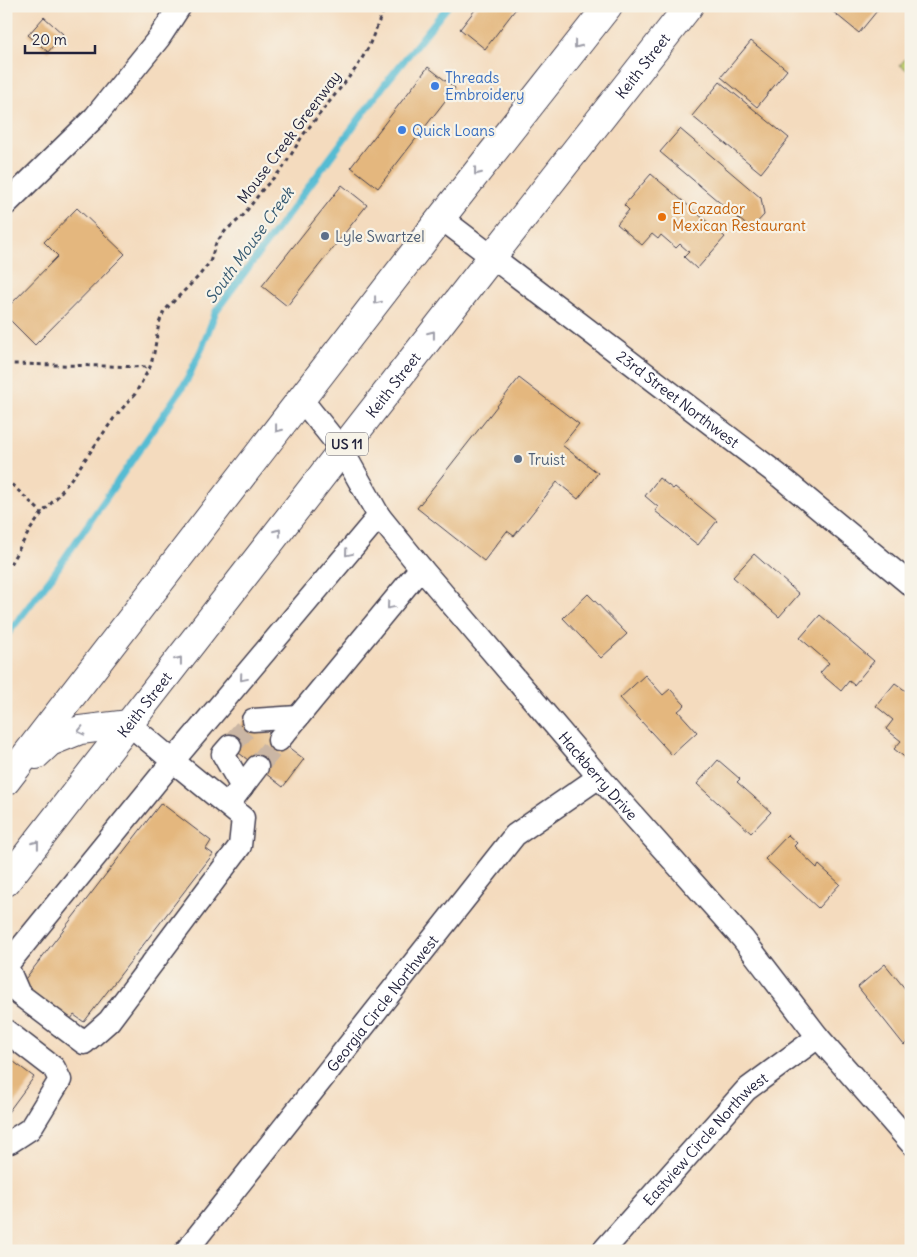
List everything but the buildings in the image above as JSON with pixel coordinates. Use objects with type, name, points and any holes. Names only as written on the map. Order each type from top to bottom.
[{"type":"main road","points":[[6,782],[441,218],[608,6]]},
{"type":"main road","name":"Keith Street","points":[[6,882],[689,6]]},
{"type":"main road","points":[[6,782],[50,742],[80,730],[129,724]]},
{"type":"street","points":[[6,204],[95,117],[159,38],[180,6]]},
{"type":"street","name":"23rd Street Northwest","points":[[441,218],[777,474],[911,585]]},
{"type":"street","name":"Hackberry Drive","points":[[301,399],[342,450],[379,516],[421,568],[599,778],[743,940],[818,1037],[911,1143]]},
{"type":"street","points":[[129,724],[173,761],[243,818],[240,846],[109,1021],[84,1043],[19,994],[6,964],[173,761],[379,516]]},
{"type":"street","points":[[279,740],[421,568]]},
{"type":"street","points":[[253,720],[298,717]]},
{"type":"street","points":[[230,746],[223,754],[242,787]]},
{"type":"street","points":[[228,805],[257,767]]},
{"type":"street","name":"Georgia Circle Northwest","points":[[186,1251],[515,835],[599,778]]},
{"type":"street","points":[[6,1032],[54,1068],[60,1080],[30,1129],[10,1142],[6,1142]]},
{"type":"street","name":"Eastview Circle Northwest","points":[[603,1251],[746,1090],[818,1037]]},
{"type":"street","points":[[6,1043],[37,1066],[54,1068]]},
{"type":"path","name":"Mouse Creek Greenway","points":[[6,571],[42,513],[78,471],[114,418],[135,394],[150,367],[159,323],[164,312],[210,262],[216,243],[226,230],[242,217],[263,189],[283,168],[303,134],[356,68],[368,48],[386,6]]},
{"type":"path","points":[[6,362],[14,364],[150,367]]},
{"type":"path","points":[[6,479],[42,513]]},
{"type":"green space","points":[[911,52],[911,73],[900,65]]},
{"type":"waterway","name":"South Mouse Creek","points":[[6,636],[53,575],[186,382],[202,348],[216,311],[385,84],[448,6]]},
{"type":"tunnel","points":[[230,746],[253,720]]},
{"type":"tunnel","points":[[257,767],[279,740]]},
{"type":"place","name":"Threads Embroidery","points":[[435,86]]},
{"type":"place","name":"Quick Loans","points":[[402,130]]},
{"type":"place","name":"El Cazador Mexican Restaurant","points":[[662,217]]},
{"type":"place","name":"Lyle Swartzel","points":[[325,236]]},
{"type":"place","name":"Truist","points":[[518,459]]}]
